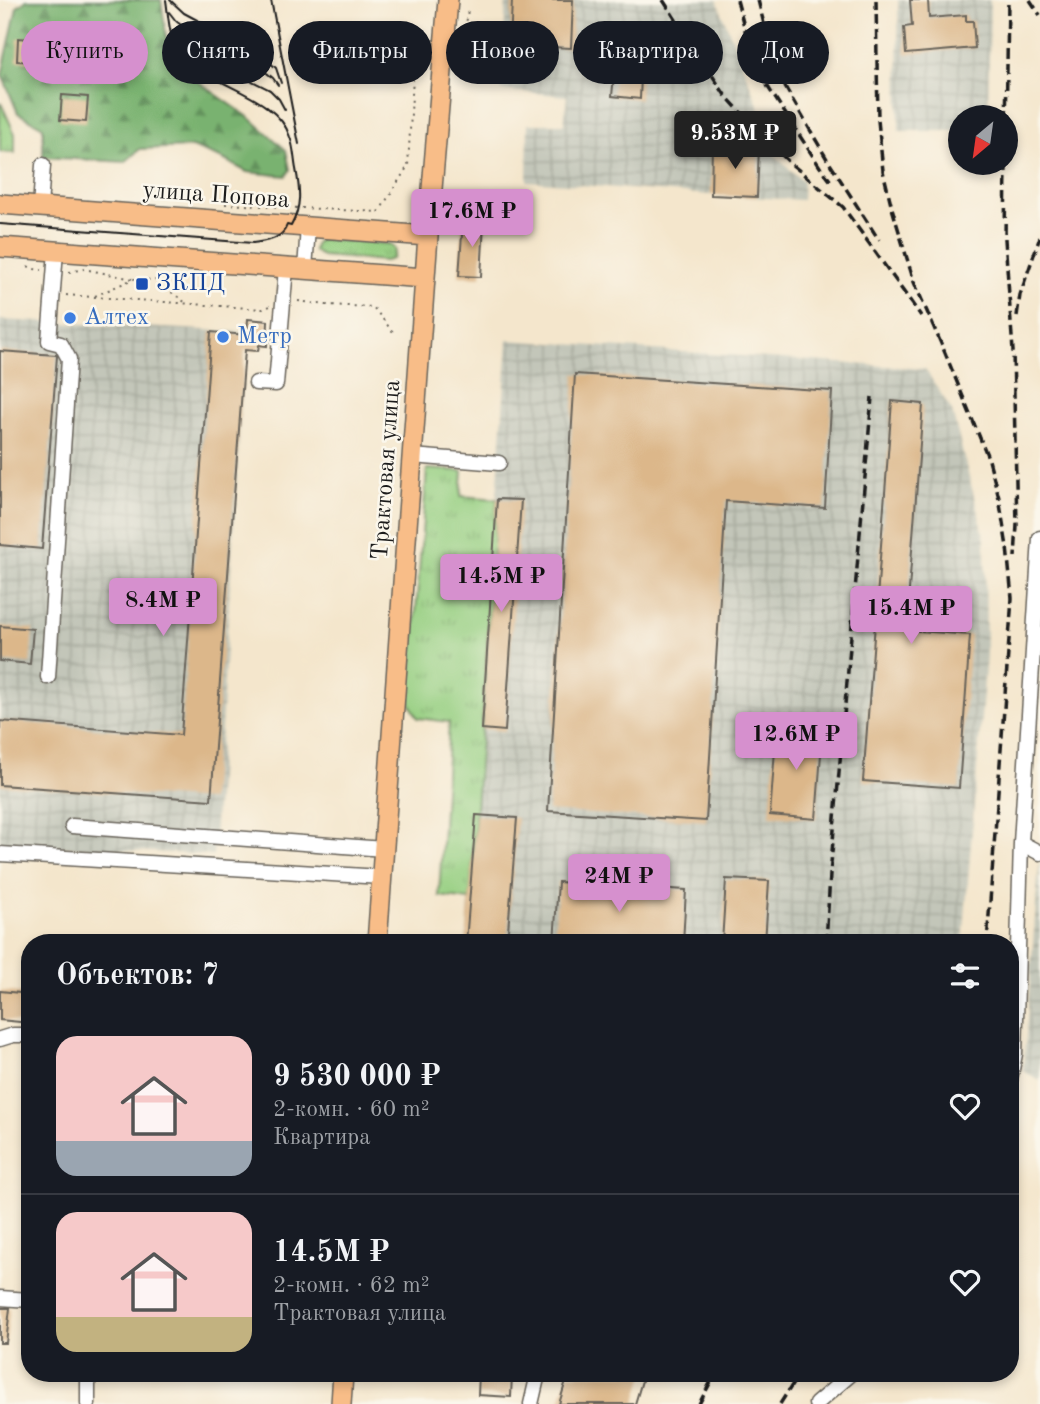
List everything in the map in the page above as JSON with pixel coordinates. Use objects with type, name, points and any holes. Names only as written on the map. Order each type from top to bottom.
[{"type":"main road","name":"Трактовая улица","points":[[378,934],[428,236],[448,0]]},
{"type":"main road","name":"улица Попова","points":[[0,204],[428,236]]},
{"type":"main road","points":[[0,247],[55,261],[296,269],[425,278]]},
{"type":"main road","points":[[341,1404],[342,1382]]},
{"type":"street","points":[[40,207],[43,165]]},
{"type":"street","points":[[256,383],[276,384],[284,299],[308,227]]},
{"type":"street","points":[[48,677],[69,359],[61,345],[49,341],[55,261]]},
{"type":"street","points":[[412,456],[499,463]]},
{"type":"street","points":[[1019,934],[1021,843],[1034,737],[1040,538]]},
{"type":"street","points":[[72,826],[384,849]]},
{"type":"street","points":[[1021,843],[1040,853]]},
{"type":"street","points":[[0,854],[382,877]]},
{"type":"street","points":[[0,1039],[21,1035]]},
{"type":"street","points":[[0,1298],[21,1299]]},
{"type":"street","points":[[88,1404],[89,1382]]},
{"type":"street","points":[[531,1404],[536,1382]]},
{"type":"street","points":[[816,1404],[841,1382]]},
{"type":"path","points":[[466,21],[468,7]]},
{"type":"path","points":[[379,212],[408,166],[413,84]]},
{"type":"path","points":[[27,265],[33,269],[55,261],[69,272],[84,269],[133,279],[155,280],[187,303]]},
{"type":"path","points":[[93,296],[133,279]]},
{"type":"path","points":[[52,294],[263,309],[284,299],[326,305],[373,307],[393,332]]},
{"type":"shaded area","points":[[506,0],[717,0],[737,51],[737,84],[750,84],[765,123],[755,137],[803,182],[802,200],[527,181],[528,124],[564,124],[567,96],[501,90],[501,84],[559,84],[559,21],[505,21]]},
{"type":"shaded area","points":[[898,0],[990,0],[988,105],[948,105],[948,131],[899,131]]},
{"type":"shaded area","points":[[0,320],[246,332],[213,855],[0,844]]},
{"type":"shaded area","points":[[508,340],[925,369],[952,411],[985,539],[986,655],[964,934],[467,934]]},
{"type":"shaded area","points":[[1040,854],[1040,1080],[1023,1071]]},
{"type":"green space","points":[[27,0],[161,0],[164,21],[162,84],[201,84],[250,118],[286,150],[290,170],[286,176],[247,172],[192,147],[140,149],[125,162],[43,157],[43,127],[18,113],[2,75],[17,7]]},
{"type":"green space","points":[[0,101],[15,134],[15,153],[0,152]]},
{"type":"green space","points":[[322,239],[389,244],[395,252],[392,259],[385,261],[322,256],[314,251],[317,242]]},
{"type":"green space","points":[[427,469],[463,471],[461,496],[497,499],[470,900],[439,896],[449,722],[418,718],[409,702]]},
{"type":"building","points":[[512,0],[573,0],[571,48],[559,47],[559,21],[511,21]]},
{"type":"building","points":[[910,0],[928,0],[929,18],[966,15],[966,21],[973,21],[975,48],[906,54],[904,27],[912,26]]},
{"type":"building","points":[[18,38],[21,38],[21,61],[17,61]]},
{"type":"building","points":[[613,84],[641,84],[640,99],[612,96]]},
{"type":"building","points":[[62,95],[88,97],[86,122],[60,120]]},
{"type":"building","points":[[712,145],[759,147],[757,197],[711,195]]},
{"type":"building","points":[[463,221],[484,222],[481,277],[459,276]]},
{"type":"building","points":[[248,319],[268,321],[267,346],[259,345],[258,351],[245,350],[211,800],[0,785],[0,721],[181,735],[211,332],[247,335]]},
{"type":"building","points":[[0,351],[57,356],[42,549],[0,545]]},
{"type":"building","points":[[575,374],[832,391],[825,508],[726,501],[706,821],[548,811]]},
{"type":"building","points":[[892,401],[923,404],[906,630],[970,635],[959,788],[863,781]]},
{"type":"building","points":[[497,499],[521,500],[505,731],[482,729]]},
{"type":"building","points":[[0,626],[33,629],[30,664],[0,661]]},
{"type":"building","points":[[777,724],[823,728],[816,819],[770,815]]},
{"type":"building","points":[[476,815],[517,818],[508,934],[467,934]]},
{"type":"building","points":[[726,879],[769,881],[766,934],[723,934]]},
{"type":"building","points":[[558,882],[686,890],[684,934],[555,934]]},
{"type":"building","points":[[0,991],[21,993],[21,1022],[0,1020]]},
{"type":"building","points":[[0,1308],[10,1308],[6,1343],[0,1343]]},
{"type":"building","points":[[479,1382],[512,1382],[511,1397],[478,1395]]},
{"type":"building","points":[[566,1382],[642,1382],[635,1404],[559,1404]]},
{"type":"tram line","points":[[0,224],[253,243],[273,239],[281,234],[287,225],[291,226],[297,212],[299,191],[292,145],[285,126],[259,102],[184,60],[175,47],[166,0]]},
{"type":"tram line","points":[[170,0],[184,13],[259,53],[276,68],[281,83]]},
{"type":"tram line","points":[[271,0],[299,144]]},
{"type":"tram line","points":[[169,12],[186,29],[263,70],[278,85]]},
{"type":"tram line","points":[[258,84],[270,90],[285,110]]},
{"type":"railway","points":[[663,0],[725,95],[790,163],[843,207],[921,316]]},
{"type":"railway","points":[[737,0],[750,49],[768,87],[833,184]]},
{"type":"railway","points":[[758,0],[784,85],[879,240]]},
{"type":"railway","points":[[876,0],[878,120],[883,171],[914,282],[989,460],[1007,547],[1012,598],[988,934]]},
{"type":"railway","points":[[1006,105],[1008,0]]},
{"type":"railway","points":[[1030,0],[1040,15]]},
{"type":"railway","points":[[1006,175],[1005,239],[1013,351],[1017,525],[1015,557]]},
{"type":"railway","points":[[1017,316],[1020,295],[1040,237]]},
{"type":"railway","points":[[827,934],[872,397]]},
{"type":"railway","points":[[699,1404],[711,1382]]},
{"type":"railway","points":[[780,1404],[794,1382]]},
{"type":"place","name":"ЗКПД","points":[[142,284]]},
{"type":"place","name":"Алтех","points":[[70,318]]},
{"type":"place","name":"Метр","points":[[223,337]]}]
